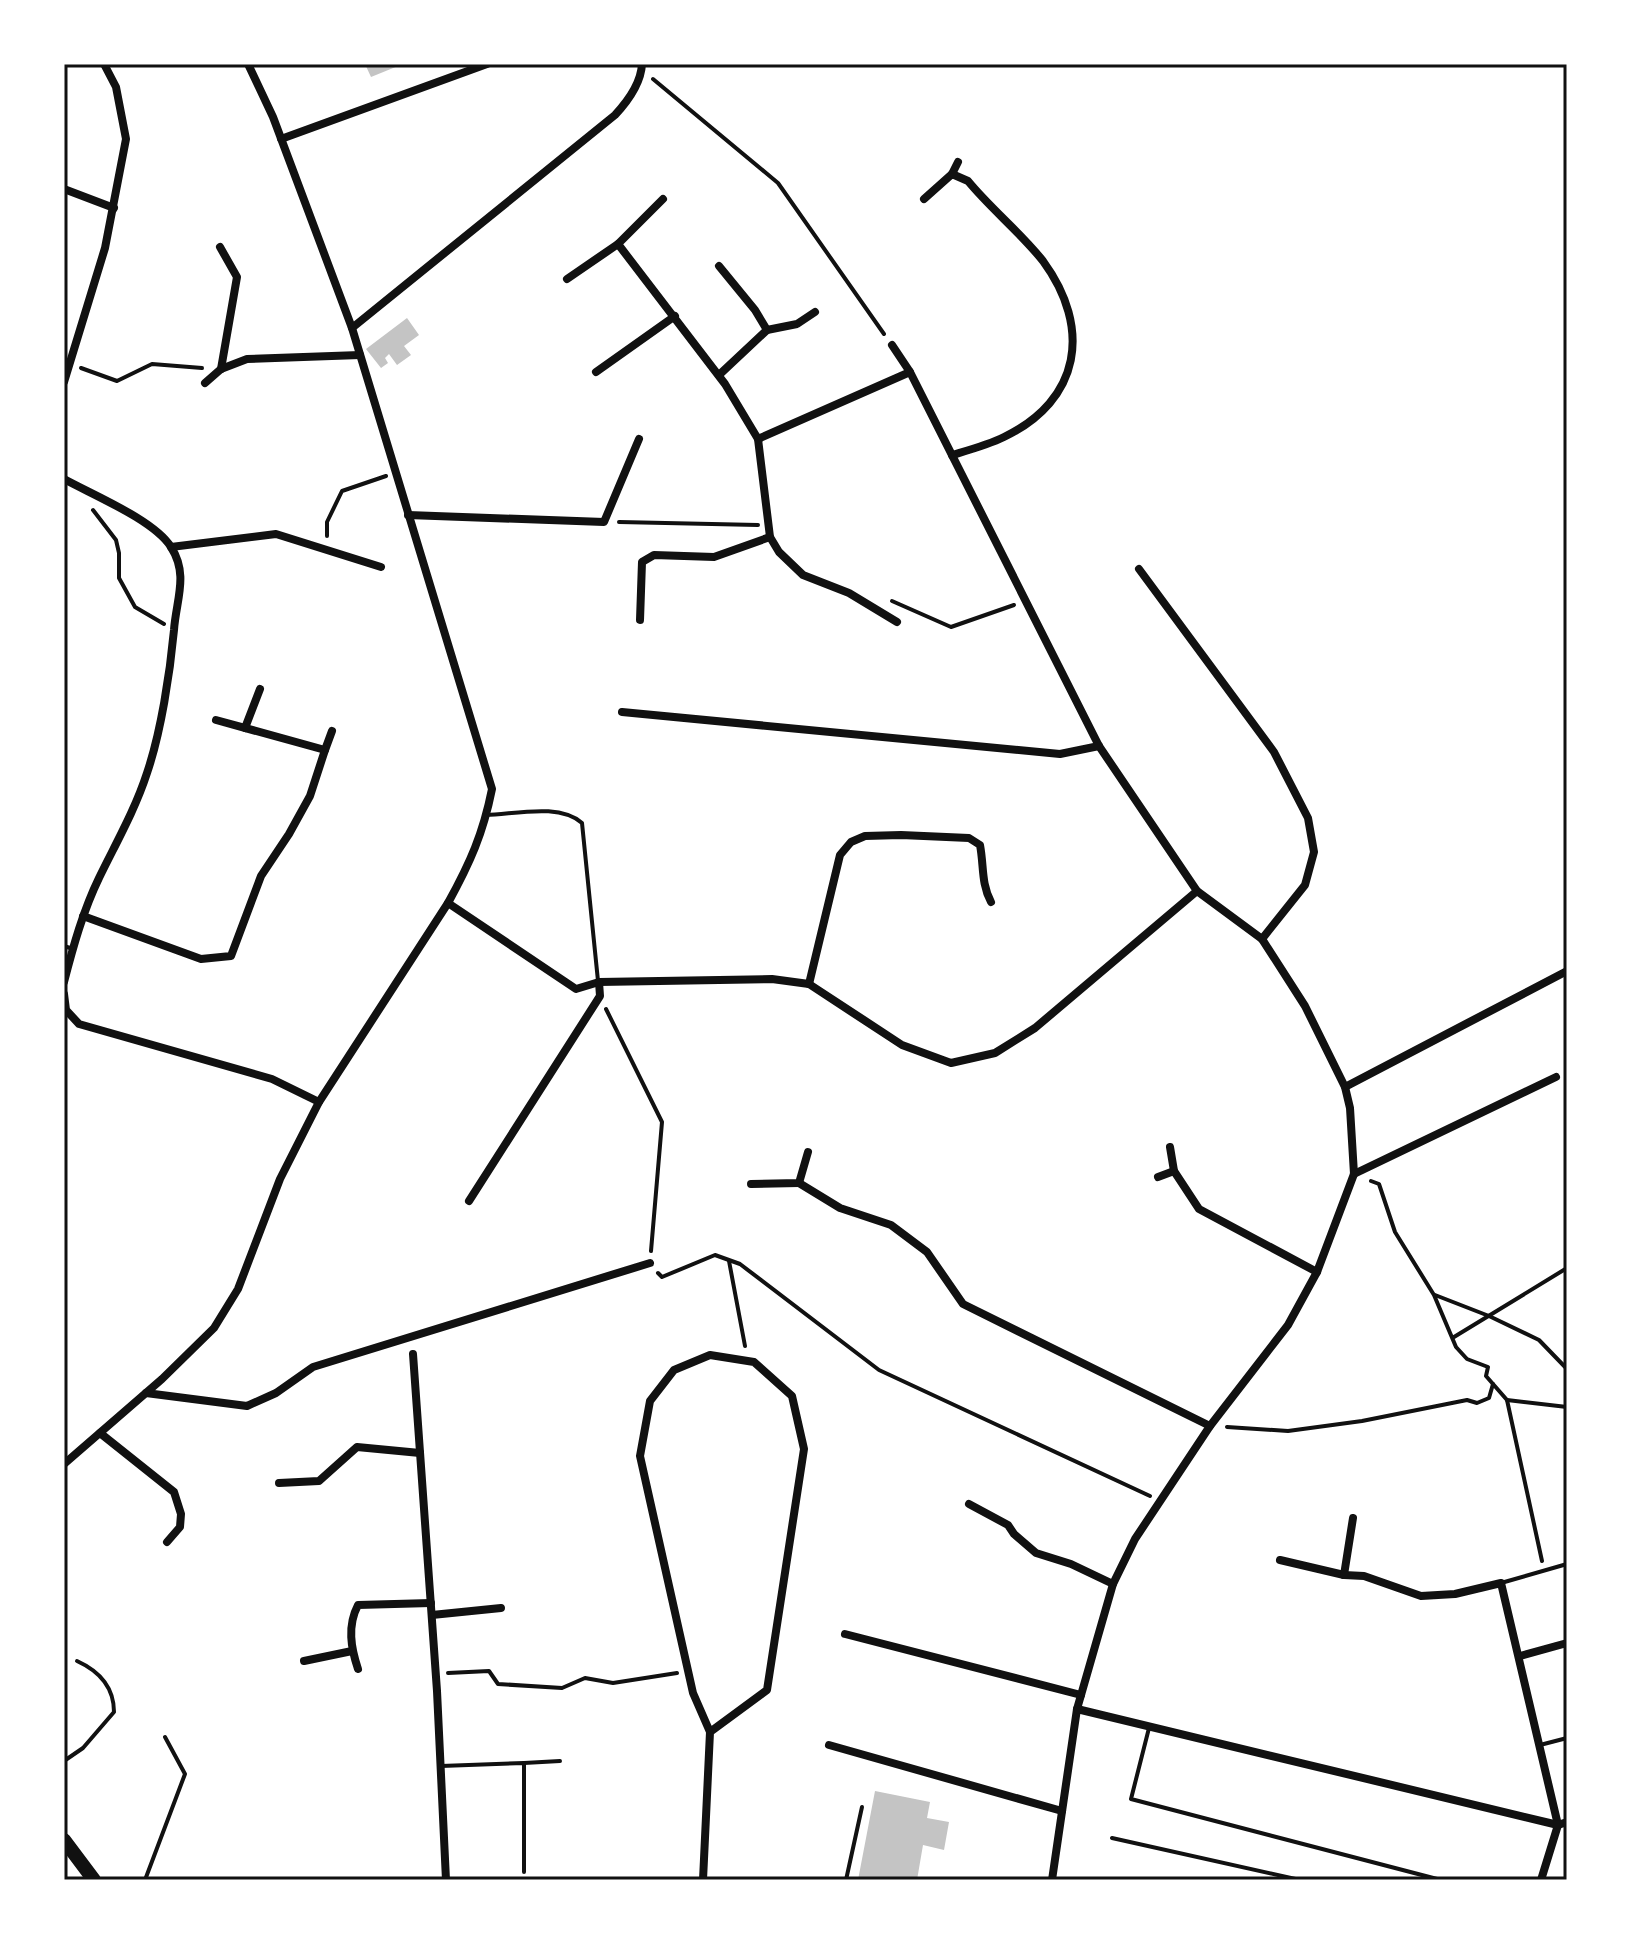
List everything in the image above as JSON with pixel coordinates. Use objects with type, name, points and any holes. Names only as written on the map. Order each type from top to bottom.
[{"type":"main road","points":[[64,1840],[94,1880]]},
{"type":"street","points":[[64,382],[105,248],[126,139],[116,87],[104,64]]},
{"type":"street","points":[[64,1464],[146,1393],[214,1328],[238,1289],[280,1179],[319,1102],[466,872],[484,829],[492,789],[352,328],[281,139],[248,64]]},
{"type":"street","points":[[281,139],[487,64]]},
{"type":"street","points":[[352,328],[615,115],[630,98],[642,67]]},
{"type":"street","points":[[924,199],[952,174],[958,162]]},
{"type":"street","points":[[952,174],[968,181],[1042,261],[1067,303],[1074,340],[1068,376],[1054,401],[1003,438],[952,455]]},
{"type":"street","points":[[64,189],[114,208]]},
{"type":"street","points":[[567,279],[618,244],[663,199]]},
{"type":"street","points":[[618,244],[719,375],[758,439],[770,537],[779,552],[803,575],[849,593],[897,622]]},
{"type":"street","points":[[220,247],[237,277],[221,369]]},
{"type":"street","points":[[719,266],[767,330]]},
{"type":"street","points":[[719,375],[767,330],[797,324],[815,312]]},
{"type":"street","points":[[596,372],[675,316]]},
{"type":"street","points":[[892,345],[910,372],[1099,746],[1197,891],[1262,939],[1305,1006],[1345,1087],[1350,1108],[1354,1174],[1317,1272],[1288,1325],[1210,1426],[1160,1500],[1135,1539],[1113,1584],[1077,1709],[1052,1880]]},
{"type":"street","points":[[205,383],[221,369],[247,359],[360,355]]},
{"type":"street","points":[[758,439],[910,372]]},
{"type":"street","points":[[408,515],[604,522],[639,439]]},
{"type":"street","points":[[64,479],[142,521],[171,547],[183,578],[173,653],[148,771],[127,824],[68,947],[64,982]]},
{"type":"street","points":[[171,547],[276,534],[381,567]]},
{"type":"street","points":[[640,620],[642,562],[654,555],[714,557],[770,537]]},
{"type":"street","points":[[1139,569],[1274,752],[1308,818],[1314,852],[1305,885],[1262,939]]},
{"type":"street","points":[[245,728],[260,689]]},
{"type":"street","points":[[622,712],[1060,754],[1099,746]]},
{"type":"street","points":[[216,720],[325,750]]},
{"type":"street","points":[[83,916],[201,959],[231,956],[261,876],[310,796],[332,731]]},
{"type":"street","points":[[809,984],[840,855],[851,842],[865,836],[969,838],[980,845],[984,867],[982,885],[991,902]]},
{"type":"street","points":[[448,903],[576,989],[599,982],[772,979],[809,984],[902,1045],[951,1063],[995,1053],[1035,1028],[1197,891]]},
{"type":"street","points":[[1345,1087],[1567,971]]},
{"type":"street","points":[[469,1201],[600,996],[599,982]]},
{"type":"street","points":[[64,994],[66,1010],[79,1024],[272,1079],[319,1102]]},
{"type":"street","points":[[1354,1174],[1556,1077]]},
{"type":"street","points":[[1170,1147],[1174,1171],[1199,1209],[1317,1272]]},
{"type":"street","points":[[799,1183],[808,1152]]},
{"type":"street","points":[[1158,1177],[1174,1171]]},
{"type":"street","points":[[751,1184],[799,1183],[840,1208],[891,1225],[927,1252],[963,1304],[1210,1426]]},
{"type":"street","points":[[146,1393],[247,1406],[276,1393],[313,1367],[650,1263]]},
{"type":"street","points":[[413,1354],[436,1674],[446,1880]]},
{"type":"street","points":[[703,1880],[710,1732],[693,1693],[640,1456],[650,1401],[674,1370],[710,1355],[754,1362],[792,1396],[804,1449],[767,1690],[710,1732]]},
{"type":"street","points":[[100,1433],[174,1492],[181,1514],[180,1527],[167,1542]]},
{"type":"street","points":[[279,1483],[319,1481],[357,1447],[420,1453]]},
{"type":"street","points":[[969,1504],[1008,1525],[1036,1553],[1071,1564],[1113,1584]]},
{"type":"street","points":[[1344,1575],[1353,1518]]},
{"type":"street","points":[[1280,1560],[1344,1575],[1364,1576],[1421,1596],[1455,1594],[1501,1583],[1540,1745],[1563,1824],[1541,1880]]},
{"type":"street","points":[[358,1669],[352,1651],[351,1618],[358,1605],[431,1603]]},
{"type":"street","points":[[432,1615],[501,1608]]},
{"type":"street","points":[[845,1634],[1081,1695]]},
{"type":"street","points":[[1520,1656],[1567,1643]]},
{"type":"street","points":[[304,1661],[352,1651]]},
{"type":"street","points":[[1077,1709],[1563,1824]]},
{"type":"street","points":[[829,1745],[1062,1811]]},
{"type":"lane","points":[[486,815],[558,812],[573,816],[582,823],[599,982]]},
{"type":"lane","points":[[1501,1583],[1567,1564]]},
{"type":"lane","points":[[64,1761],[83,1748],[114,1712],[114,1701],[101,1675],[77,1661]]},
{"type":"lane","points":[[1149,1726],[1131,1799],[1441,1880]]},
{"type":"lane","points":[[145,1880],[185,1774],[165,1737]]},
{"type":"lane","points":[[1540,1745],[1567,1738]]},
{"type":"lane","points":[[441,1766],[560,1761]]},
{"type":"lane","points":[[524,1763],[524,1872]]},
{"type":"lane","points":[[846,1880],[862,1807]]},
{"type":"lane","points":[[1112,1838],[1300,1880]]},
{"type":"path","points":[[642,67],[778,183],[892,345]]},
{"type":"path","points":[[70,365],[117,381],[152,364],[221,369]]},
{"type":"path","points":[[326,551],[327,522],[342,491],[396,473]]},
{"type":"path","points":[[95,496],[93,510],[116,540],[119,578],[135,607],[174,629]]},
{"type":"path","points":[[604,522],[768,525]]},
{"type":"path","points":[[879,596],[951,627],[1026,601]]},
{"type":"path","points":[[600,996],[662,1122],[650,1263],[662,1277],[715,1255],[740,1264],[879,1370],[1160,1500]]},
{"type":"path","points":[[1354,1174],[1379,1184],[1395,1232],[1434,1295],[1456,1347],[1467,1359],[1488,1367],[1486,1376],[1507,1400],[1544,1570]]},
{"type":"path","points":[[729,1261],[748,1361]]},
{"type":"path","points":[[1454,1337],[1567,1268]]},
{"type":"path","points":[[1434,1295],[1539,1340],[1567,1369]]},
{"type":"path","points":[[1210,1426],[1288,1431],[1362,1421],[1467,1400],[1477,1403],[1489,1398],[1493,1384]]},
{"type":"path","points":[[1507,1400],[1567,1407]]},
{"type":"path","points":[[436,1674],[489,1671],[498,1684],[562,1688],[585,1678],[613,1683],[688,1671]]},
{"type":"building","points":[[365,64],[403,64],[371,77]]},
{"type":"building","points":[[407,318],[419,335],[404,346],[411,355],[397,365],[389,354],[385,358],[388,363],[381,368],[366,349]]},
{"type":"building","points":[[875,1791],[930,1802],[927,1818],[949,1822],[944,1850],[923,1845],[917,1880],[858,1880]]}]
